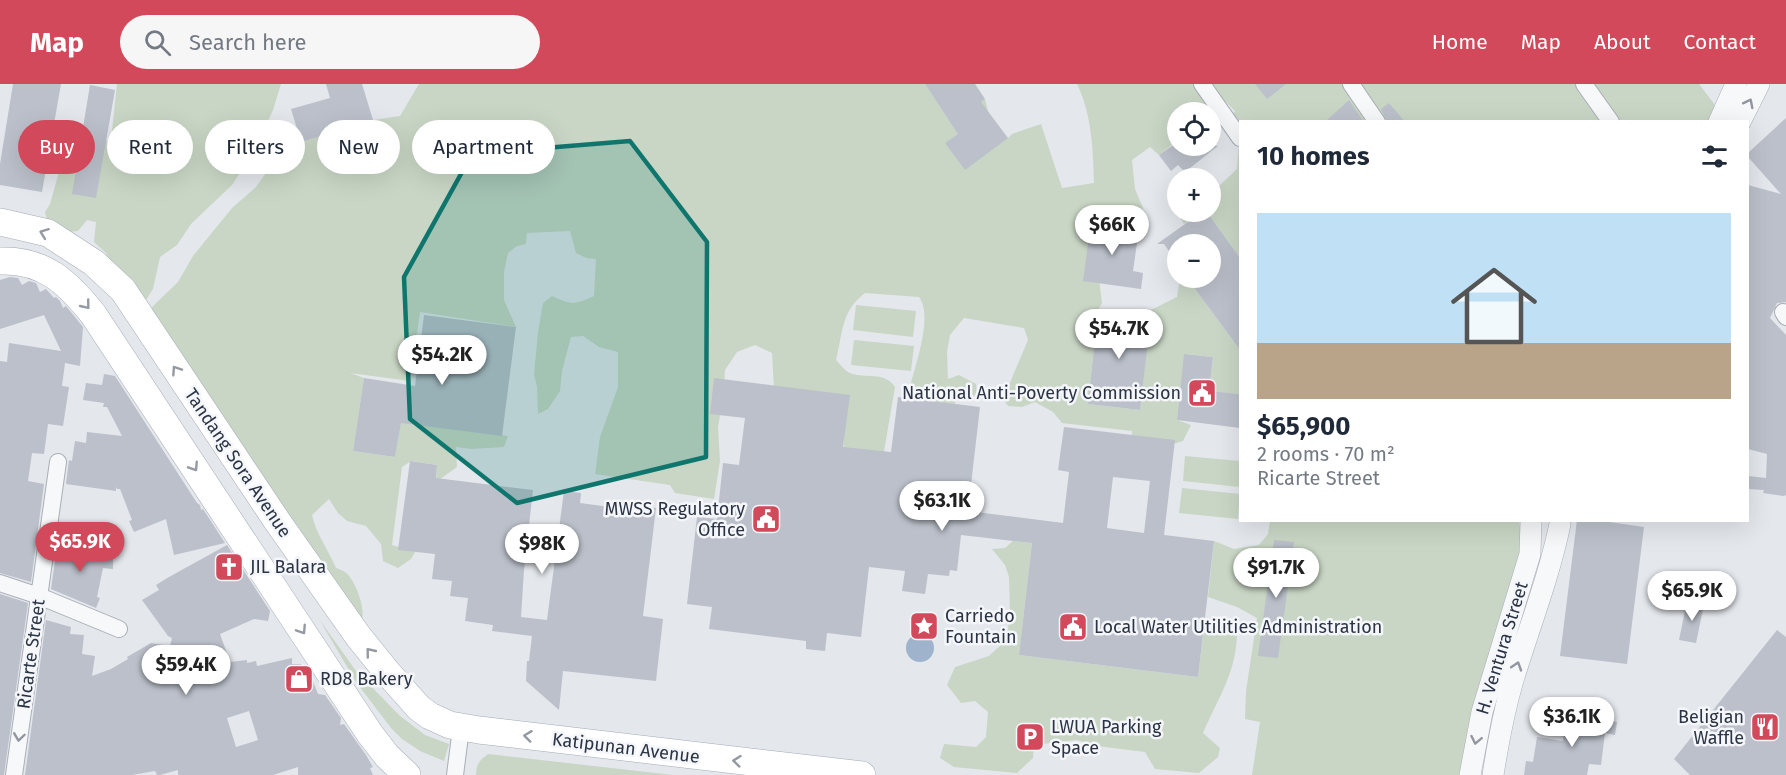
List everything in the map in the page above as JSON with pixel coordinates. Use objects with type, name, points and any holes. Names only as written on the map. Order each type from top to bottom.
[{"type":"main road","name":"Tandang Sora Avenue","points":[[0,222],[48,233],[94,263],[123,290],[277,521],[357,636],[419,708],[440,722],[461,728]]},
{"type":"main road","name":"Tandang Sora Avenue","points":[[0,261],[32,266],[55,275],[72,288],[93,314],[370,734],[387,756],[407,775]]},
{"type":"main road","name":"Katipunan Avenue","points":[[461,728],[862,775]]},
{"type":"street","points":[[1202,84],[1239,137]]},
{"type":"street","points":[[1351,84],[1376,120]]},
{"type":"street","points":[[1584,84],[1610,120]]},
{"type":"street","points":[[1720,120],[1736,84]]},
{"type":"street","points":[[1741,120],[1759,84]]},
{"type":"street","name":"Ricarte Street","points":[[14,775],[58,462]]},
{"type":"street","name":"H. Ventura Street","points":[[1470,775],[1482,712],[1530,554],[1531,522]]},
{"type":"street","points":[[1532,522],[1548,528],[1561,522]]},
{"type":"street","name":"H. Ventura Street","points":[[1493,775],[1512,682],[1555,548],[1561,522]]},
{"type":"street","points":[[0,583],[39,596],[119,629]]},
{"type":"street","points":[[455,775],[461,728]]},
{"type":"highlighted area","points":[[630,141],[707,242],[706,457],[517,503],[410,419],[404,277],[472,154]]},
{"type":"green space","points":[[117,84],[281,84],[268,120],[205,120],[205,174],[239,174],[232,185],[191,224],[177,245],[160,257],[153,289],[142,306],[114,270],[106,253],[94,242],[96,222],[87,220],[78,231],[69,232],[49,227],[45,212],[50,204],[58,174],[95,174],[95,143],[107,141],[107,174],[193,174],[193,120],[113,120]]},
{"type":"green space","points":[[419,84],[925,84],[951,123],[985,99],[988,111],[946,143],[1008,138],[1012,134],[1041,124],[1062,188],[1094,183],[1089,120],[1077,84],[1699,84],[1718,109],[1713,120],[1239,120],[1239,143],[1224,127],[1235,111],[1226,102],[1221,104],[1221,102],[1167,102],[1167,149],[1159,155],[1150,147],[1132,160],[1135,189],[1143,208],[1139,229],[1092,222],[1102,303],[1098,310],[1088,404],[1140,410],[1151,310],[1177,297],[1178,288],[1194,288],[1234,342],[1239,339],[1239,394],[1209,391],[1213,357],[1185,354],[1177,420],[1191,425],[1183,441],[1163,447],[1131,448],[1132,431],[1062,423],[1053,412],[1035,402],[1022,407],[1008,406],[1003,399],[1028,340],[1024,328],[964,318],[950,335],[947,352],[948,379],[959,375],[976,384],[977,396],[957,392],[955,404],[919,400],[909,391],[924,329],[923,306],[919,297],[865,293],[851,307],[847,315],[836,360],[850,373],[880,377],[891,382],[895,387],[882,463],[843,459],[846,400],[774,389],[772,353],[755,345],[737,352],[725,370],[718,427],[720,461],[714,499],[675,493],[670,485],[595,474],[600,437],[618,387],[618,352],[599,347],[583,336],[571,337],[562,371],[560,391],[548,409],[538,414],[534,375],[543,303],[552,296],[573,303],[594,296],[596,259],[586,258],[576,253],[570,231],[527,233],[526,244],[517,246],[508,253],[504,272],[504,300],[516,327],[420,312],[410,381],[350,373],[364,378],[353,451],[395,457],[401,422],[508,436],[504,447],[471,449],[456,447],[457,467],[436,482],[437,465],[411,461],[402,467],[392,545],[415,552],[411,559],[398,568],[383,561],[381,544],[366,526],[347,521],[338,513],[329,499],[312,515],[319,535],[336,568],[349,576],[356,588],[361,603],[361,622],[153,324],[152,307],[178,282],[193,256],[232,208],[256,187],[265,174],[305,174],[305,141],[317,137],[317,174],[400,174],[400,120],[373,120],[400,116]]},
{"type":"green space","points":[[1239,143],[1239,257],[1214,222],[1221,222],[1221,184],[1237,169]]},
{"type":"green space","points":[[856,305],[916,311],[913,337],[853,330]]},
{"type":"green space","points":[[854,340],[914,346],[911,371],[851,365]]},
{"type":"green space","points":[[1185,456],[1239,461],[1239,487],[1183,481]]},
{"type":"green space","points":[[1182,488],[1239,494],[1238,519],[1179,513]]},
{"type":"green space","points":[[1270,522],[1519,522],[1523,542],[1466,775],[1252,775],[1260,722],[1245,719],[1246,691],[1257,618],[1237,607],[1208,597],[1214,541],[1234,549],[1259,545],[1268,534]]},
{"type":"green space","points":[[1013,541],[1032,543],[1019,655],[1198,677],[1204,628],[1237,636],[1236,650],[1229,675],[1203,733],[1220,748],[1218,757],[1199,773],[1155,769],[1145,752],[1097,746],[1077,740],[1034,745],[1033,758],[1017,773],[954,767],[940,758],[944,744],[976,747],[986,737],[988,712],[975,701],[961,703],[947,685],[955,667],[989,656],[1001,645],[1008,629],[1010,612],[1009,577],[1005,565],[992,549],[1005,548]]},
{"type":"green space","points":[[319,619],[356,671],[399,715],[425,735],[449,744],[444,761],[420,751],[391,728],[356,682]]},
{"type":"green space","points":[[488,754],[673,775],[476,775],[479,763]]},
{"type":"water","name":"Carriedo Fountain","points":[[920,634],[930,638],[934,648],[930,658],[920,662],[910,658],[906,648],[910,638]]},
{"type":"building","points":[[13,84],[61,84],[55,120],[18,120],[18,174],[45,174],[42,192],[0,185],[0,164]]},
{"type":"building","points":[[326,84],[362,84],[373,120],[317,120],[317,137],[305,141],[305,120],[294,120],[291,109],[330,98]]},
{"type":"building","points":[[925,84],[975,84],[985,99],[981,102],[1008,138],[965,170],[945,143],[958,134]]},
{"type":"building","points":[[1255,84],[1286,84],[1267,99]]},
{"type":"building","points":[[90,85],[115,90],[110,120],[107,120],[107,135],[96,198],[72,194],[75,174],[95,174],[95,120],[84,120]]},
{"type":"building","points":[[1349,100],[1363,120],[1327,120]]},
{"type":"building","points":[[1389,103],[1403,120],[1386,120],[1381,109]]},
{"type":"building","points":[[1786,118],[1786,302],[1777,303],[1770,318],[1786,335],[1786,495],[1784,496],[1763,493],[1764,490],[1749,489],[1749,476],[1766,478],[1767,454],[1749,449],[1749,185],[1781,194],[1749,158],[1749,152]]},
{"type":"building","points":[[1167,149],[1167,156],[1205,156],[1190,168],[1181,168],[1178,165],[1169,168],[1159,155]]},
{"type":"building","points":[[1091,222],[1139,229],[1133,271],[1143,273],[1141,289],[1083,281]]},
{"type":"building","points":[[1188,222],[1214,222],[1239,257],[1239,349],[1194,288],[1221,288],[1221,234],[1171,234]]},
{"type":"building","points":[[1167,237],[1167,248],[1164,244],[1157,244]]},
{"type":"building","points":[[10,277],[18,278],[22,285],[29,281],[36,283],[40,292],[46,289],[60,301],[63,308],[66,306],[83,327],[80,366],[65,363],[62,386],[69,387],[63,426],[48,424],[44,454],[32,453],[28,481],[44,484],[31,582],[0,573],[0,361],[7,362],[9,343],[61,351],[44,315],[0,329],[0,280]]},
{"type":"building","points":[[1098,310],[1151,316],[1140,410],[1088,404]]},
{"type":"building","points":[[424,315],[516,327],[502,436],[401,423],[395,457],[353,451],[364,378],[415,386]]},
{"type":"building","name":"National Anti-Poverty Commission","points":[[1184,354],[1213,357],[1209,391],[1239,394],[1239,428],[1177,420]]},
{"type":"building","points":[[104,374],[115,376],[200,505],[201,510],[203,509],[225,543],[174,555],[166,519],[134,532],[129,521],[132,520],[120,489],[116,487],[116,491],[66,484],[69,460],[72,461],[75,441],[86,443],[87,432],[122,436],[107,407],[103,407],[104,403],[83,400],[86,383],[102,385]]},
{"type":"building","points":[[714,378],[850,395],[843,447],[891,452],[898,397],[980,407],[968,511],[1063,523],[1069,472],[1058,470],[1064,427],[1175,440],[1164,535],[1214,541],[1198,677],[1019,655],[1032,543],[961,535],[957,571],[950,570],[949,576],[928,574],[925,594],[902,591],[905,571],[869,567],[861,637],[827,633],[825,651],[806,649],[806,641],[709,629],[712,607],[687,604],[697,517],[717,519],[723,463],[739,465],[745,418],[710,414]],"holes":[[[1113,477],[1150,481],[1144,533],[1107,528]]]},
{"type":"building","points":[[410,461],[437,465],[436,478],[533,490],[521,617],[547,620],[564,491],[581,493],[580,503],[640,511],[641,506],[656,508],[643,616],[663,619],[656,681],[563,671],[559,710],[526,681],[532,636],[492,631],[493,625],[465,621],[468,598],[450,596],[452,581],[432,579],[435,554],[398,550]]},
{"type":"building","points":[[1577,522],[1609,522],[1644,527],[1627,664],[1560,656]]},
{"type":"building","points":[[1274,540],[1294,542],[1278,658],[1258,656]]},
{"type":"building","points":[[227,545],[270,611],[268,621],[254,619],[220,634],[230,662],[256,661],[257,666],[292,658],[292,664],[301,664],[304,673],[309,671],[318,694],[325,695],[341,718],[340,725],[344,724],[366,755],[373,767],[370,768],[373,775],[298,775],[298,767],[273,775],[178,775],[178,770],[160,775],[157,775],[155,771],[132,775],[25,775],[46,620],[71,627],[70,634],[84,635],[82,654],[95,656],[92,676],[111,669],[151,643],[170,646],[172,638],[168,636],[142,600],[159,590],[156,585]],"holes":[[[249,711],[258,740],[236,747],[227,718]]]},
{"type":"building","points":[[57,547],[113,552],[113,569],[103,568],[97,597],[100,598],[96,608],[51,589]]},
{"type":"building","points":[[0,594],[28,603],[4,775],[0,775]]},
{"type":"building","points":[[1687,601],[1704,604],[1696,643],[1679,640]]},
{"type":"building","points":[[1777,630],[1786,637],[1786,775],[1690,775],[1674,759]]},
{"type":"building","points":[[1567,715],[1617,722],[1615,735],[1605,733],[1601,765],[1589,764],[1587,775],[1524,775],[1526,761],[1533,762],[1537,737],[1563,741]]},
{"type":"place","name":"National Anti-Poverty Commission","points":[[1202,393]]},
{"type":"place","name":"MWSS Regulatory Office","points":[[766,519]]},
{"type":"place","name":"JIL Balara","points":[[229,567]]},
{"type":"place","name":"Carriedo Fountain","points":[[924,626]]},
{"type":"place","name":"Local Water Utilities Administration","points":[[1073,627]]},
{"type":"place","name":"RD8 Bakery","points":[[299,679]]},
{"type":"place","name":"Beligian Waffle","points":[[1765,727]]},
{"type":"place","name":"LWUA Parking Space","points":[[1030,737]]}]
